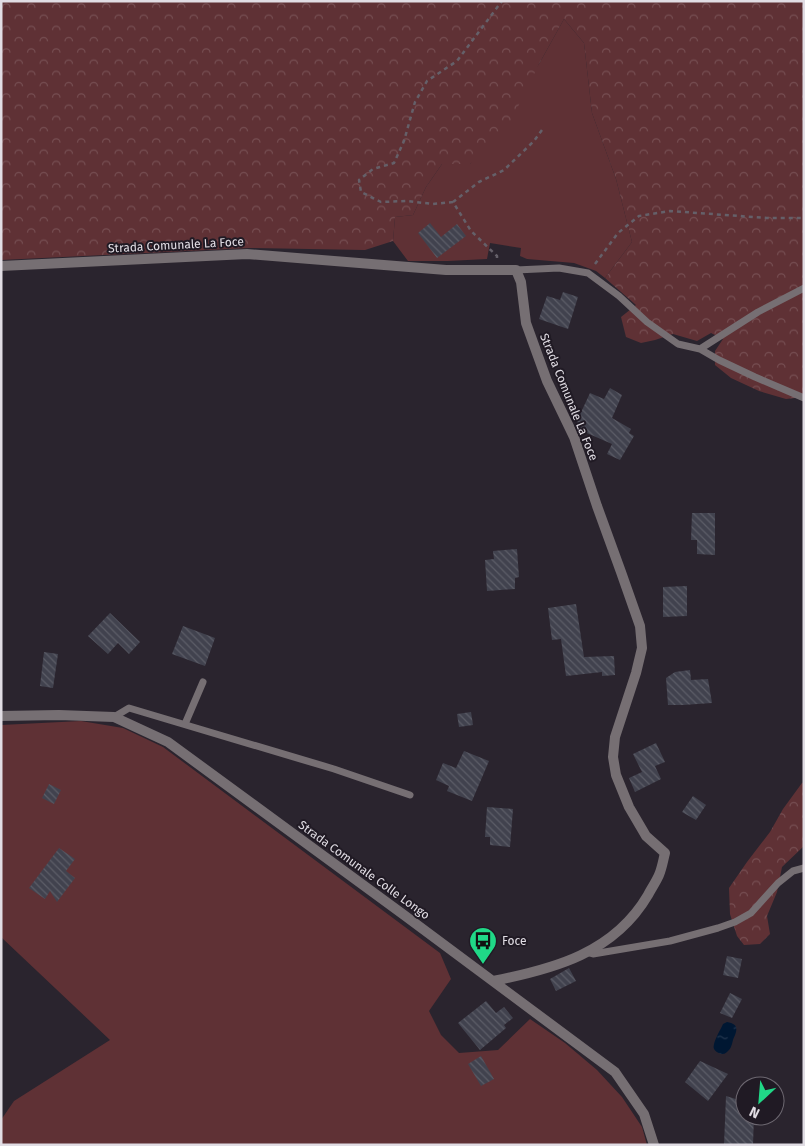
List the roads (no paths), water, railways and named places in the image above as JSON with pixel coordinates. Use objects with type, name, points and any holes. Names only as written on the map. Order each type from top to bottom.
[{"type":"street","name":"Strada Comunale La Foce","points":[[1,266],[247,254],[446,270],[516,270],[521,282],[526,323],[547,381],[574,437],[640,626],[642,648],[636,673],[615,737],[613,757],[616,775],[629,807],[646,836],[665,853],[659,876],[639,910],[617,933],[601,944],[568,961],[518,976],[493,981]]},
{"type":"street","name":"Strada Comunale Colle Longo","points":[[1,716],[59,715],[114,717],[168,742],[615,1072],[644,1114],[654,1145]]},
{"type":"lane","points":[[516,270],[559,268],[588,273],[619,296],[647,322],[678,344],[700,349],[755,378],[804,398]]},
{"type":"lane","points":[[700,349],[758,312],[804,288]]},
{"type":"lane","points":[[185,724],[204,682]]},
{"type":"lane","points":[[114,717],[129,708],[334,769],[410,795]]},
{"type":"lane","points":[[586,952],[593,954],[670,941],[735,922],[751,913],[778,883],[794,871],[804,868]]},
{"type":"water","points":[[727,1022],[736,1026],[736,1031],[730,1049],[721,1054],[714,1050],[714,1043],[723,1024]]},
{"type":"place","name":"Foce","points":[[483,965]]}]
